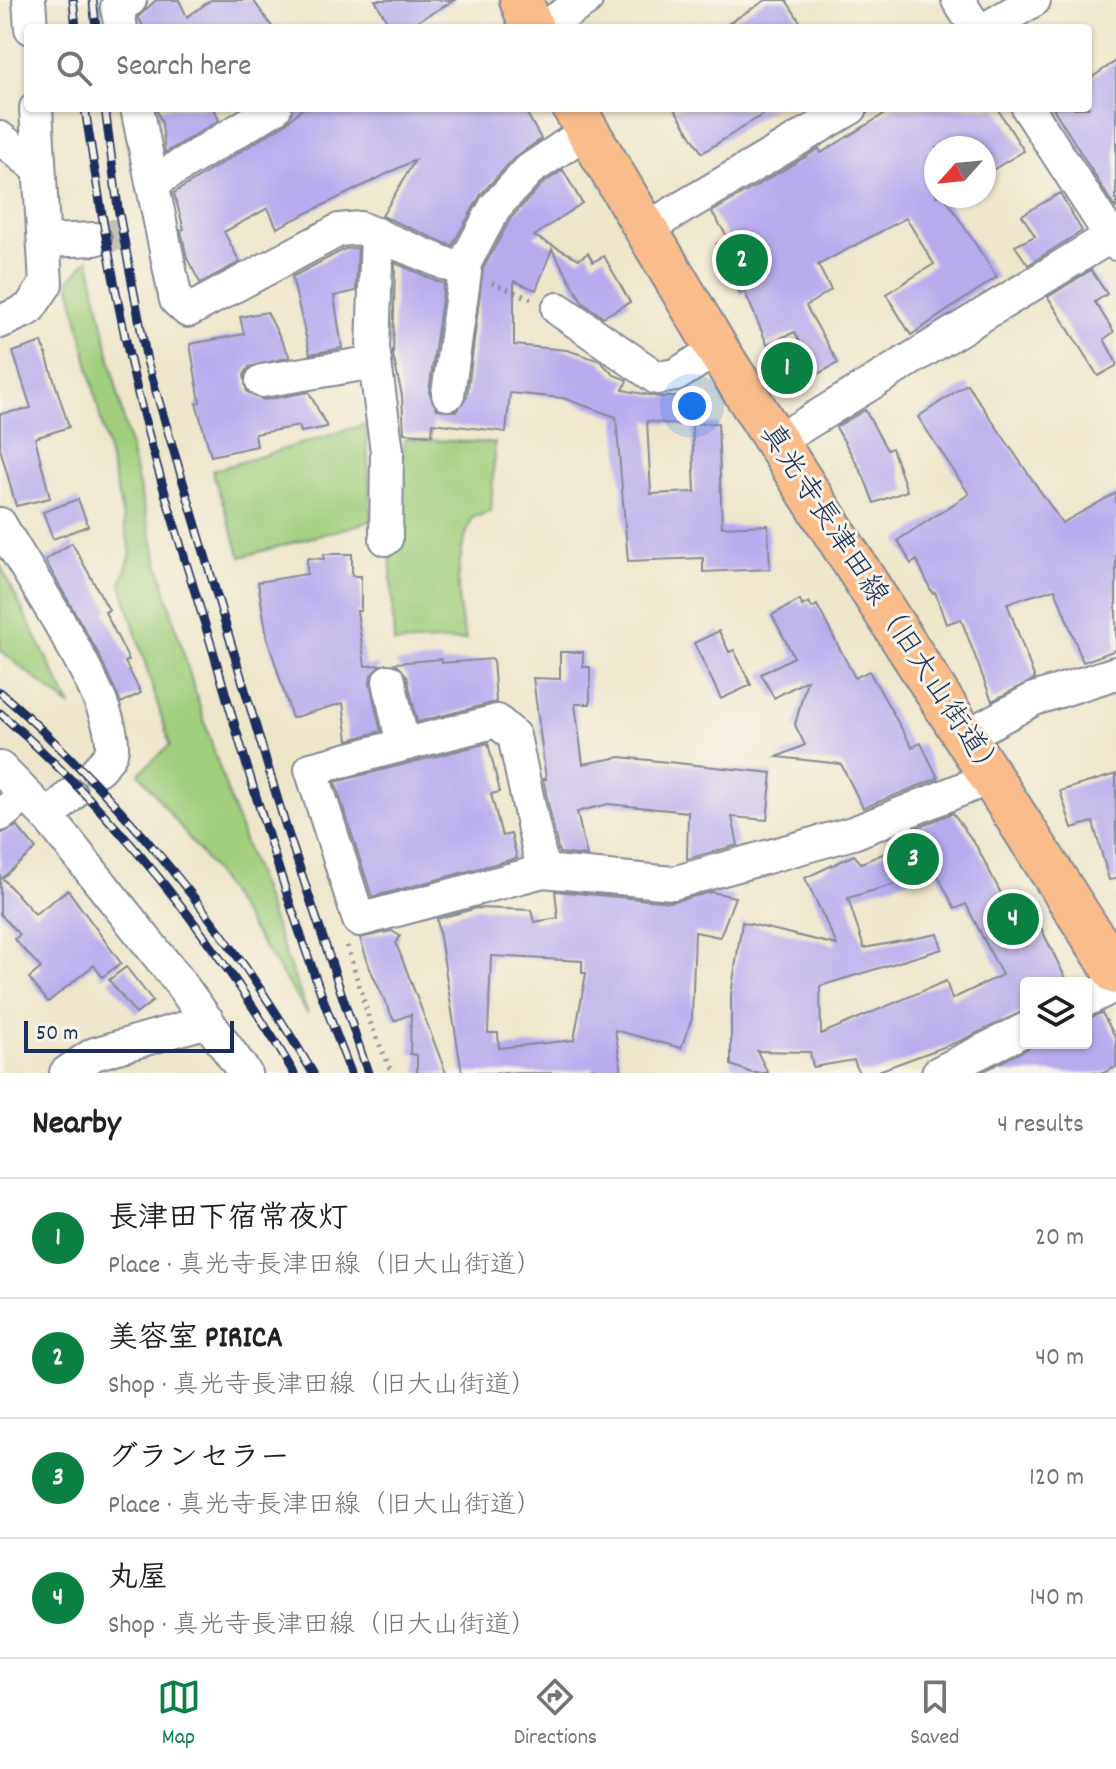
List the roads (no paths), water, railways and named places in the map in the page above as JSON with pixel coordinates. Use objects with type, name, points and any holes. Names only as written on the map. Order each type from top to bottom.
[{"type":"main road","points":[[521,0],[530,24]]},
{"type":"main road","name":"真光寺長津田線（旧大山街道）","points":[[580,120],[717,349],[1116,973]]},
{"type":"street","points":[[29,0],[31,24]]},
{"type":"street","points":[[549,24],[586,0]]},
{"type":"street","points":[[958,0],[973,24]]},
{"type":"street","points":[[994,24],[1034,0]]},
{"type":"street","points":[[0,322],[29,309],[46,284],[46,241],[36,112]]},
{"type":"street","points":[[138,112],[152,183],[150,228],[176,300],[188,311],[339,230],[360,228],[461,270],[495,207],[580,120]]},
{"type":"street","points":[[152,183],[268,112]]},
{"type":"street","points":[[644,230],[844,112]]},
{"type":"street","points":[[776,442],[1114,238],[1031,112]]},
{"type":"street","points":[[0,138],[39,169]]},
{"type":"street","points":[[377,234],[373,262],[375,362],[387,451],[386,539]]},
{"type":"street","points":[[46,241],[95,239]]},
{"type":"street","points":[[448,394],[465,272]]},
{"type":"street","points":[[558,309],[657,378],[676,375],[717,349]]},
{"type":"street","points":[[262,381],[375,362]]},
{"type":"street","points":[[0,524],[88,675],[112,744],[110,756],[98,769]]},
{"type":"street","points":[[965,737],[1034,699],[1116,673]]},
{"type":"street","points":[[389,681],[403,745]]},
{"type":"street","points":[[543,871],[514,736],[497,721],[311,769],[359,920],[543,871],[673,883],[853,833],[990,778]]},
{"type":"street","points":[[0,768],[48,817],[245,1073]]},
{"type":"street","points":[[48,817],[71,795]]},
{"type":"street","points":[[1092,997],[1116,985]]},
{"type":"street","points":[[66,1073],[94,1054],[208,1021]]},
{"type":"street","points":[[938,1073],[1020,1032]]},
{"type":"tunnel","points":[[95,239],[140,230]]},
{"type":"railway","points":[[73,0],[76,24]]},
{"type":"railway","points":[[93,0],[96,24]]},
{"type":"railway","points":[[86,112],[118,300],[149,437],[278,865],[351,1073]]},
{"type":"railway","points":[[106,112],[118,208],[147,361],[285,824],[368,1073]]},
{"type":"railway","points":[[0,692],[89,777],[172,870],[246,969],[313,1073]]},
{"type":"railway","points":[[0,713],[84,793],[161,881],[231,975],[294,1073]]},
{"type":"place","name":"美容室 PIRICA","points":[[742,260]]},
{"type":"place","name":"長津田下宿常夜灯","points":[[787,368]]},
{"type":"place","name":"グランセラー","points":[[913,859]]},
{"type":"place","name":"丸屋","points":[[1013,919]]}]
